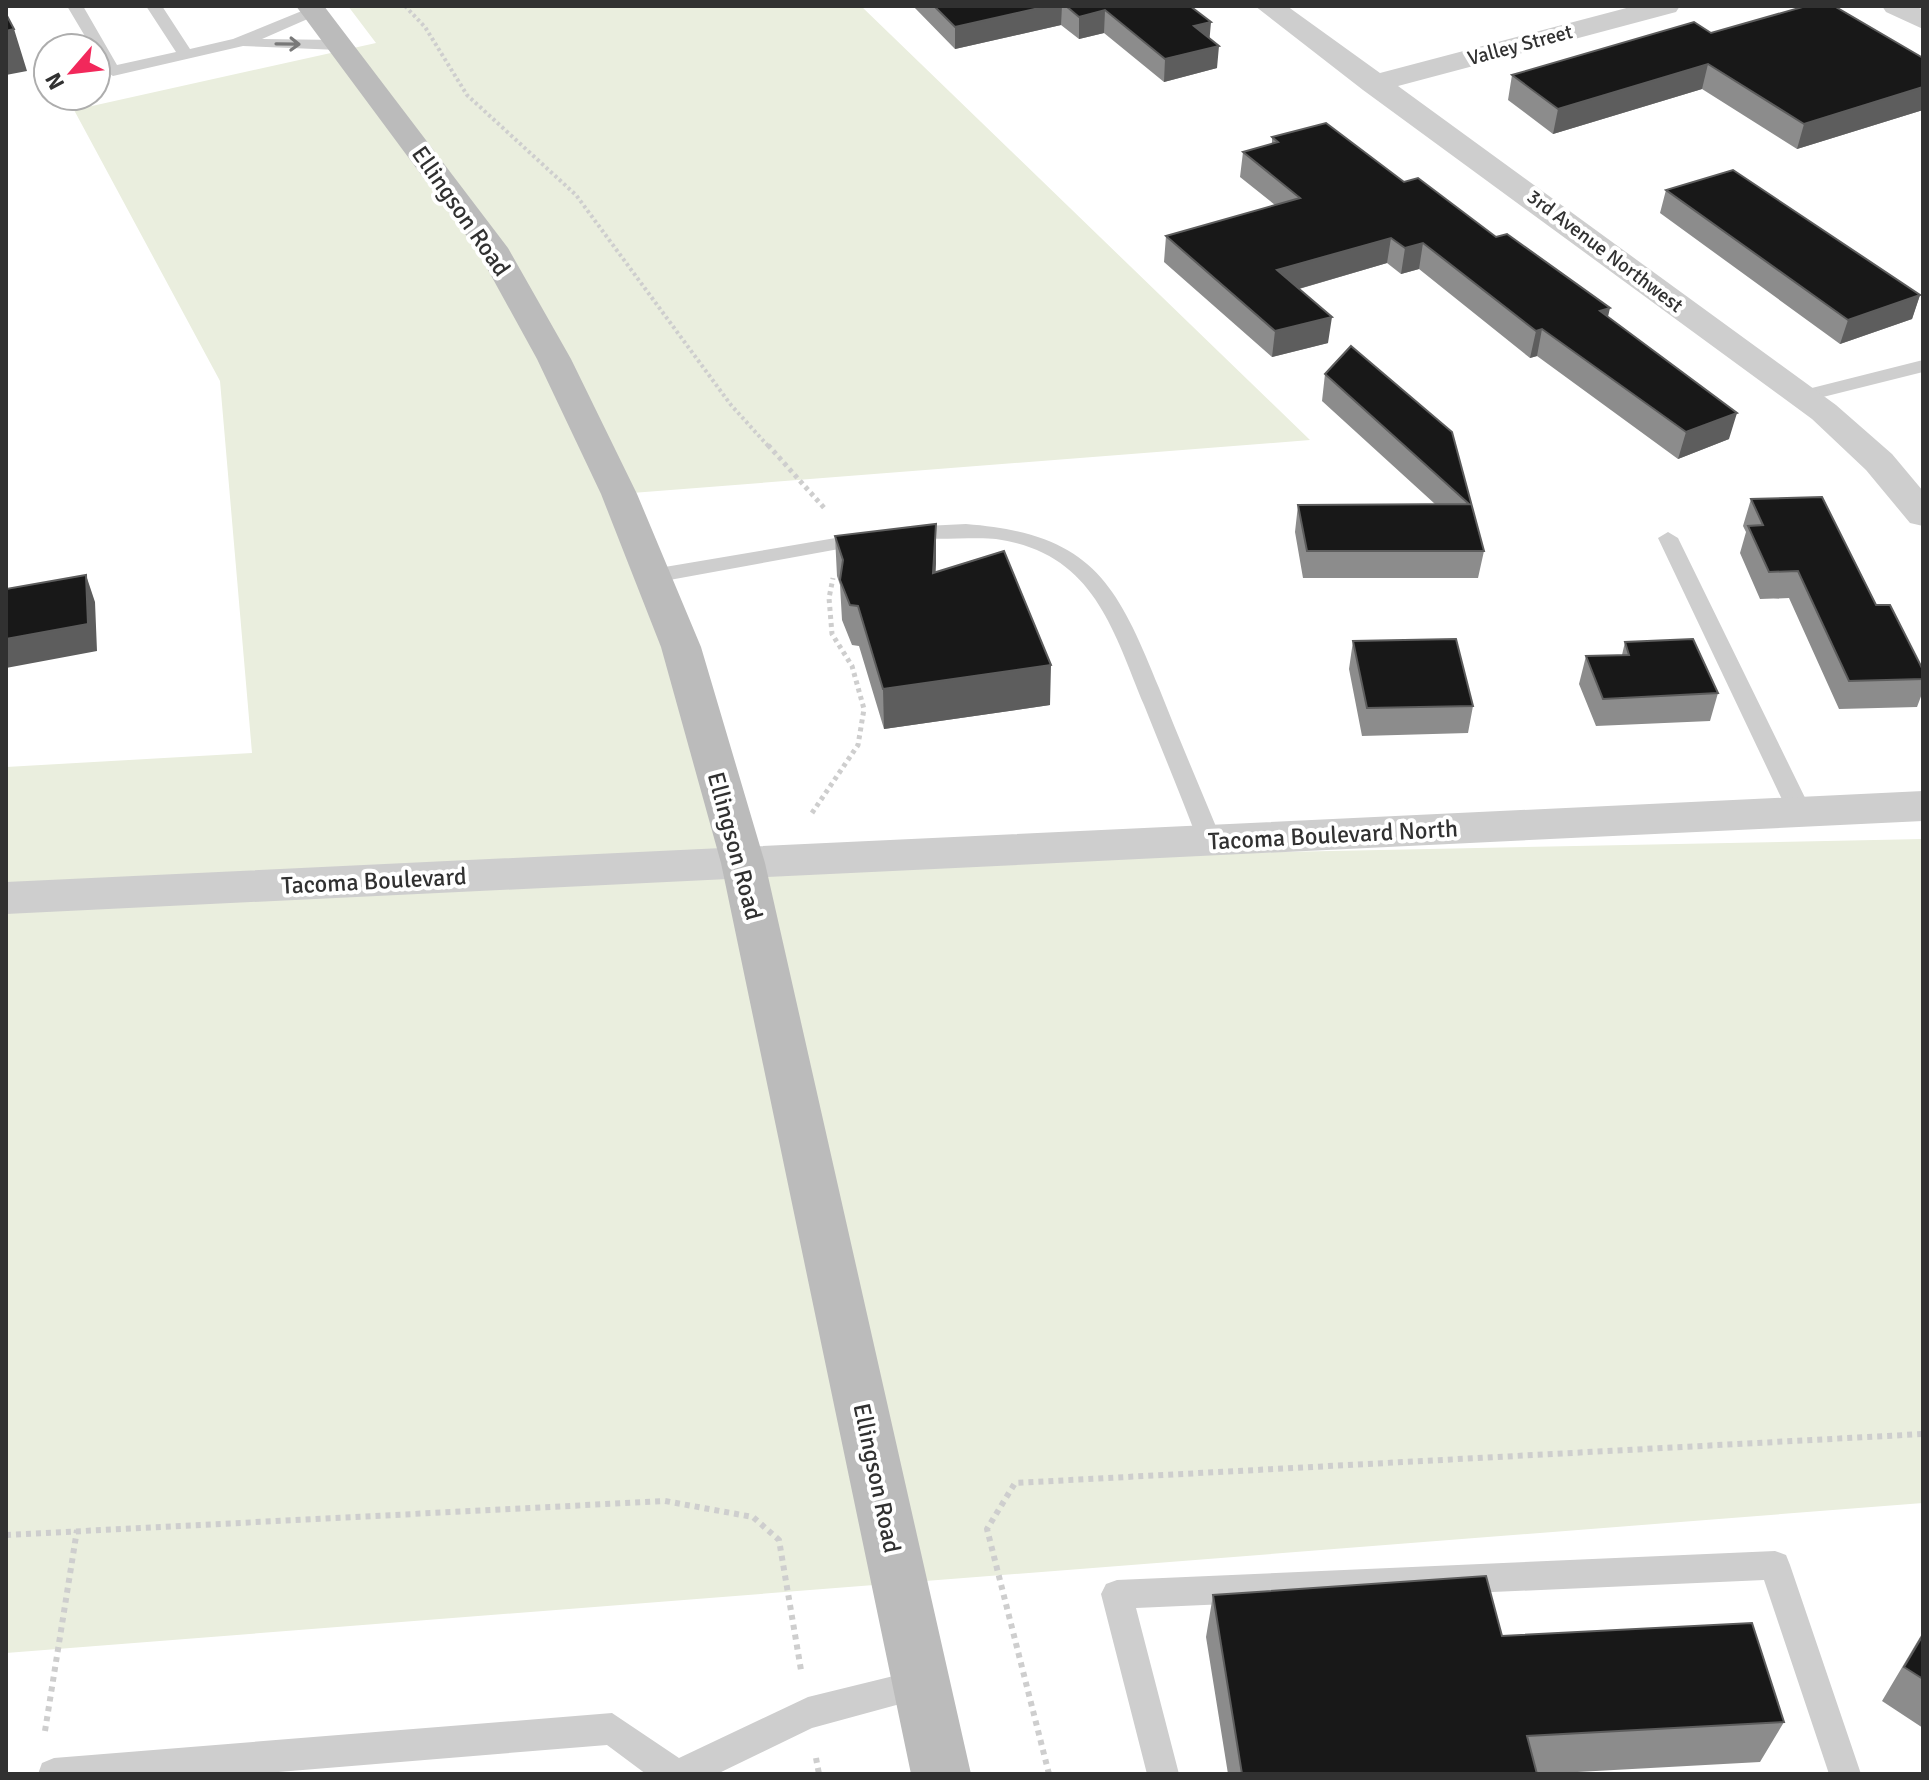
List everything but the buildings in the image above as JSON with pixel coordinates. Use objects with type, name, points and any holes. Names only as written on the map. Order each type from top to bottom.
[{"type":"main road","name":"Ellingson Road","points":[[321,21],[492,248],[554,359],[619,494],[681,647],[743,863],[941,1774]]},
{"type":"street","name":"3rd Avenue Northwest","points":[[1269,6],[1803,396],[1879,462],[1923,515]]},
{"type":"street","name":"Valley Street","points":[[1373,84],[1666,6]]},
{"type":"street","points":[[1896,6],[1923,21]]},
{"type":"street","name":"Tacoma Boulevard North","points":[[743,863],[1923,806]]},
{"type":"street","name":"Tacoma Boulevard","points":[[6,898],[743,863]]},
{"type":"lane","points":[[75,6],[113,71],[321,21]]},
{"type":"lane","points":[[154,6],[186,55]]},
{"type":"lane","points":[[238,43],[321,21]]},
{"type":"lane","points":[[1803,396],[1923,366]]},
{"type":"lane","points":[[653,576],[843,543],[958,527],[1020,535],[1063,555],[1089,575],[1116,610],[1210,841]]},
{"type":"lane","points":[[1668,538],[1800,812]]},
{"type":"lane","points":[[1163,1774],[1117,1594],[1775,1565],[1845,1774]]},
{"type":"lane","points":[[682,1774],[808,1713],[922,1684]]},
{"type":"lane","points":[[54,1773],[612,1729],[673,1774]]},
{"type":"path","points":[[405,6],[425,27],[467,95],[576,195],[731,405],[824,506],[843,543],[841,564],[834,574],[829,598],[832,634],[852,666],[864,709],[858,745],[809,816],[823,859]]},
{"type":"path","points":[[1049,1774],[987,1529],[1015,1483],[1923,1434]]},
{"type":"path","points":[[6,1535],[665,1501],[753,1517],[779,1540],[819,1774]]},
{"type":"path","points":[[54,1773],[45,1735],[77,1530]]},
{"type":"green space","points":[[348,6],[861,6],[1310,440],[619,494],[743,863],[1923,839],[1923,1503],[6,1653],[6,767],[252,753],[220,381],[75,112],[112,112],[112,102],[376,43]]}]
